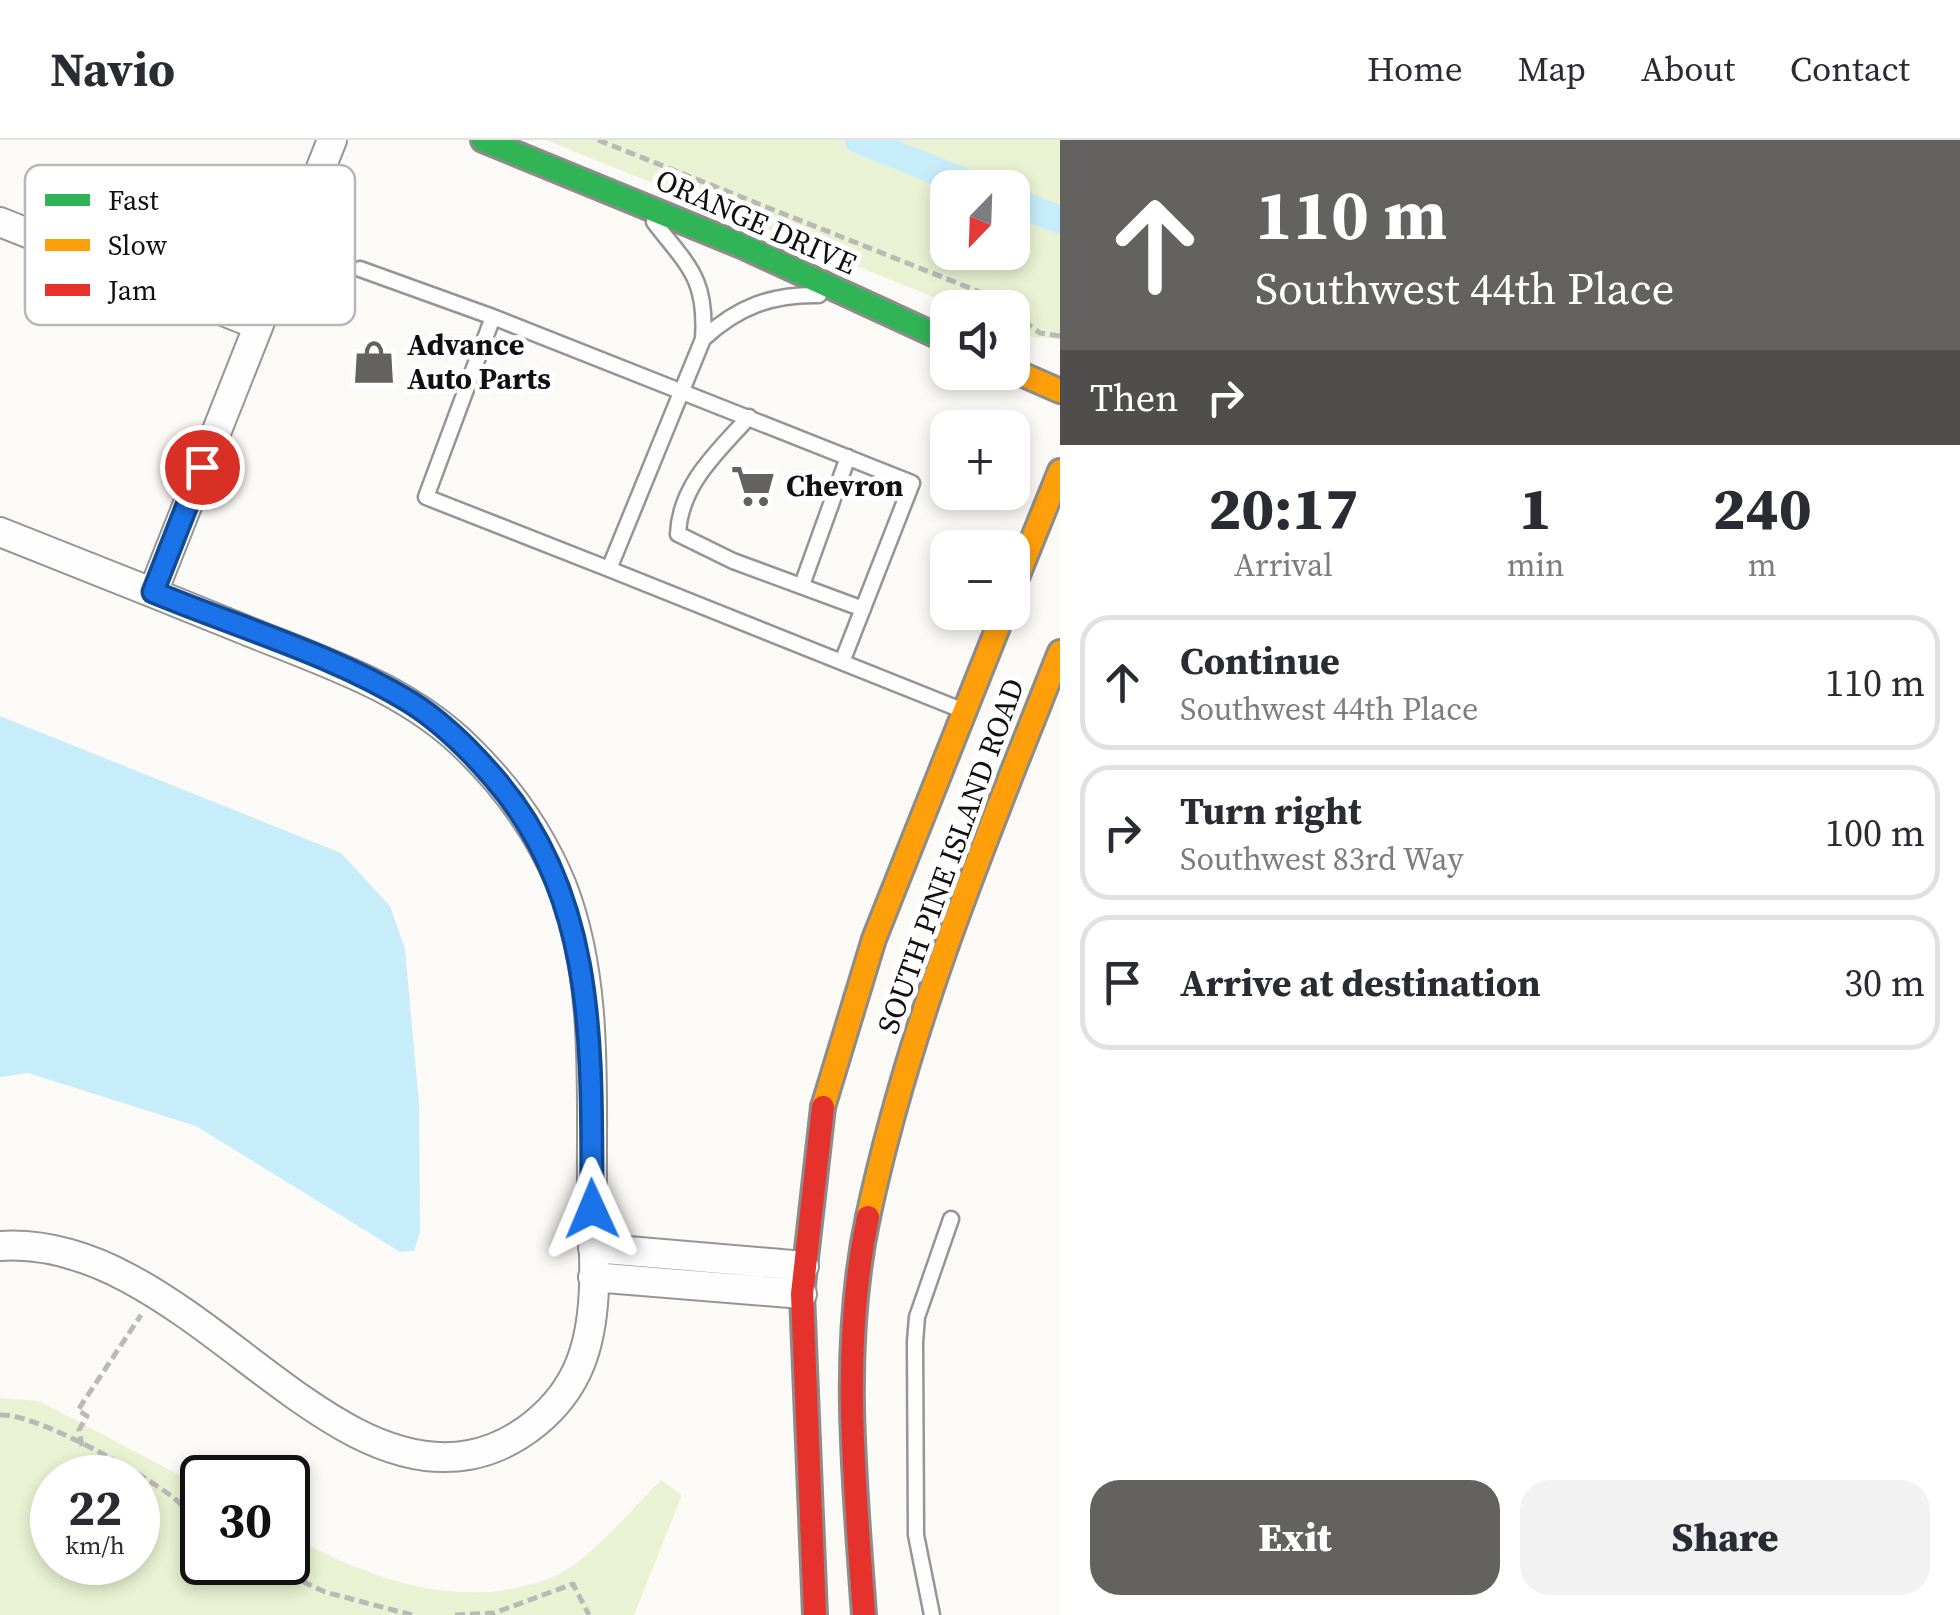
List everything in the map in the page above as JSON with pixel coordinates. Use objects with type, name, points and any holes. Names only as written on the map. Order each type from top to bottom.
[{"type":"main road","name":"ORANGE DRIVE","points":[[483,140],[638,202],[930,333]]},
{"type":"main road","points":[[1030,378],[1060,390]]},
{"type":"main road","points":[[1030,545],[1060,471]]},
{"type":"main road","name":"SOUTH PINE ISLAND ROAD","points":[[816,1615],[803,1280],[821,1115],[838,1088],[874,938],[997,630]]},
{"type":"main road","name":"SOUTH PINE ISLAND ROAD","points":[[864,1615],[852,1436],[854,1282],[886,1100],[940,952],[1060,652]]},
{"type":"street","points":[[322,165],[332,140]]},
{"type":"street","points":[[0,222],[25,232]]},
{"type":"street","points":[[153,592],[258,325]]},
{"type":"street","points":[[0,532],[390,691],[432,717],[500,785],[544,848],[576,936],[590,1053],[593,1277],[587,1341],[571,1382],[538,1421],[492,1448],[470,1455],[422,1457],[376,1444],[107,1266],[54,1248],[0,1246]]},
{"type":"street","points":[[593,1248],[803,1280]]},
{"type":"street","points":[[593,1277],[803,1280]]},
{"type":"lane","points":[[610,569],[702,339],[704,314],[696,274],[638,202]]},
{"type":"lane","points":[[360,270],[493,317],[912,482],[842,662]]},
{"type":"lane","points":[[702,339],[748,306],[780,297],[849,296]]},
{"type":"lane","points":[[493,317],[426,496],[964,711]]},
{"type":"lane","points":[[749,417],[704,466],[679,509],[678,534],[863,609]]},
{"type":"lane","points":[[802,586],[848,457]]},
{"type":"lane","points":[[932,1615],[916,1535],[914,1342],[917,1317],[951,1219]]},
{"type":"path","points":[[598,140],[975,290]]},
{"type":"path","points":[[1030,326],[1040,333],[1060,336]]},
{"type":"path","points":[[82,1446],[79,1430],[88,1416],[78,1410],[143,1313]]},
{"type":"path","points":[[0,1415],[22,1416],[180,1503]]},
{"type":"path","points":[[455,1615],[494,1613],[574,1584],[589,1615]]},
{"type":"path","points":[[310,1585],[412,1615]]},
{"type":"green space","points":[[546,140],[1060,140],[1060,339],[1031,337],[1030,290],[930,290],[930,296]]},
{"type":"green space","points":[[0,1398],[39,1401],[141,1455],[30,1455],[30,1585],[160,1585],[160,1465],[180,1475],[180,1585],[310,1585],[310,1546],[353,1566],[421,1587],[490,1592],[525,1586],[574,1565],[661,1480],[682,1495],[634,1615],[0,1615]]},
{"type":"water","points":[[0,716],[341,853],[390,906],[405,949],[419,1103],[420,1232],[414,1251],[400,1252],[196,1126],[28,1073],[0,1077]]},
{"type":"waterway","points":[[859,140],[934,170]]},
{"type":"waterway","points":[[1030,208],[1060,220]]},
{"type":"traffic: fast","points":[[483,140],[744,247],[930,333]]},
{"type":"traffic: slow","points":[[1030,378],[1060,391]]},
{"type":"traffic: slow","points":[[1030,545],[1060,471]]},
{"type":"traffic: slow","points":[[823,1107],[874,939],[997,630]]},
{"type":"traffic: slow","points":[[868,1217],[928,1000],[1060,652]]},
{"type":"traffic: jam","points":[[815,1615],[802,1294],[823,1107]]},
{"type":"traffic: jam","points":[[864,1615],[852,1366],[859,1266],[868,1217]]},
{"type":"place","name":"Advance Auto Parts","points":[[374,362]]},
{"type":"place","name":"Chevron","points":[[753,486]]},
{"type":"route","points":[[202,467],[153,592],[360,677],[411,703],[432,717],[484,766],[544,848],[563,889],[586,989],[592,1209]]}]
